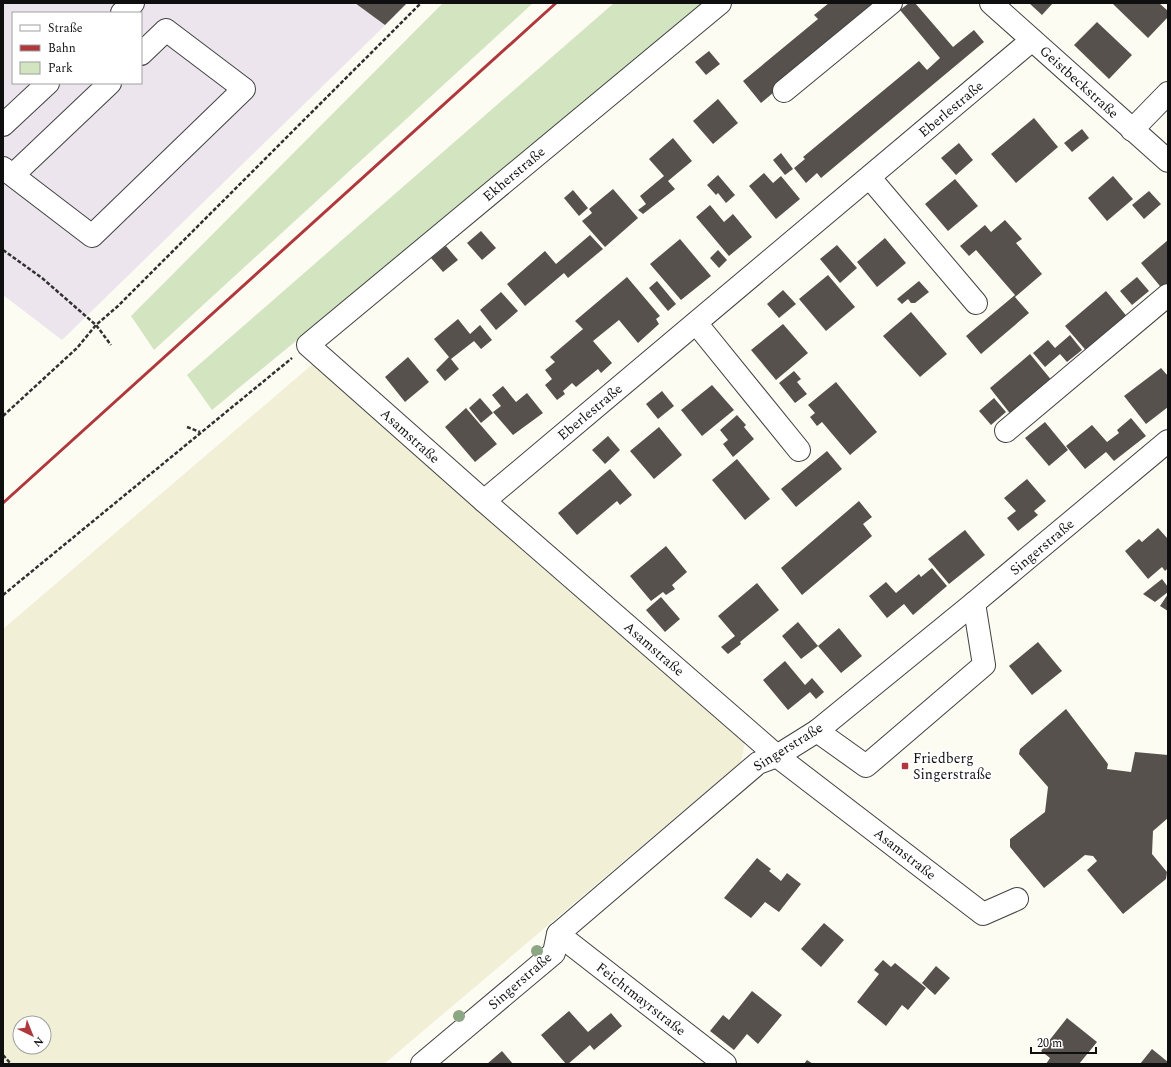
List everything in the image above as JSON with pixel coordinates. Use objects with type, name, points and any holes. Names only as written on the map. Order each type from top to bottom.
[{"type":"street","points":[[123,12],[133,3]]},
{"type":"street","name":"Ekherstraße","points":[[308,345],[720,3]]},
{"type":"street","points":[[784,91],[891,3]]},
{"type":"street","name":"Geistbeckstraße","points":[[991,3],[1168,161]]},
{"type":"street","points":[[109,84],[8,172],[92,236],[244,89],[166,30],[142,53]]},
{"type":"street","name":"Eberlestraße","points":[[484,501],[870,178],[1032,40]]},
{"type":"street","points":[[3,125],[47,84]]},
{"type":"street","points":[[1132,130],[1168,93]]},
{"type":"street","points":[[870,178],[976,303]]},
{"type":"street","points":[[1006,432],[1168,295]]},
{"type":"street","points":[[696,323],[799,450]]},
{"type":"street","name":"Asamstraße","points":[[308,345],[484,501],[777,756],[983,914],[1017,899]]},
{"type":"street","name":"Singerstraße","points":[[422,1064],[554,953],[558,934],[758,763],[777,756],[817,731],[974,603],[1168,441]]},
{"type":"street","points":[[817,731],[866,766],[984,665],[974,603]]},
{"type":"street","name":"Feichtmayrstraße","points":[[558,934],[725,1064]]},
{"type":"path","points":[[3,416],[77,348],[96,325],[118,306],[421,3]]},
{"type":"path","points":[[3,250],[42,278],[96,325],[111,345]]},
{"type":"path","points":[[3,595],[308,345]]},
{"type":"path","points":[[187,426],[201,432]]},
{"type":"path","points":[[3,1055],[11,1064]]},
{"type":"shaded area","points":[[3,3],[408,3],[62,340],[3,295]]},
{"type":"shaded area","points":[[314,363],[745,742],[741,762],[384,1064],[3,1064],[3,629]]},
{"type":"green space","points":[[443,3],[533,3],[154,350],[131,316]]},
{"type":"green space","points":[[614,3],[707,3],[212,410],[187,375]]},
{"type":"building","points":[[355,3],[407,3],[385,25]]},
{"type":"building","points":[[829,3],[875,3],[761,103],[743,81],[818,19],[814,15]]},
{"type":"building","points":[[909,3],[915,3],[953,47],[974,30],[984,42],[821,178],[817,173],[806,183],[794,168],[805,159],[803,157],[919,61],[927,70],[940,58],[900,10]]},
{"type":"building","points":[[1029,3],[1053,3],[1042,15]]},
{"type":"building","points":[[1159,3],[1168,11],[1168,17],[1148,38],[1113,4]]},
{"type":"building","points":[[1097,22],[1132,55],[1109,79],[1074,45]]},
{"type":"building","points":[[709,51],[720,64],[706,75],[695,62]]},
{"type":"building","points":[[718,99],[738,123],[713,144],[693,121]]},
{"type":"building","points":[[1034,118],[1058,147],[1016,183],[991,154]]},
{"type":"building","points":[[1082,129],[1089,138],[1072,152],[1064,143]]},
{"type":"building","points":[[673,138],[692,161],[668,181],[675,189],[643,214],[638,210],[646,204],[640,196],[664,176],[649,159]]},
{"type":"building","points":[[959,143],[973,160],[956,175],[941,158]]},
{"type":"building","points":[[781,153],[793,169],[785,175],[773,160]]},
{"type":"building","points":[[764,173],[773,183],[781,176],[800,199],[776,219],[749,186]]},
{"type":"building","points":[[718,175],[735,195],[726,203],[718,193],[716,195],[707,185]]},
{"type":"building","points":[[1113,176],[1133,199],[1107,221],[1088,198]]},
{"type":"building","points":[[955,179],[978,206],[948,231],[925,204]]},
{"type":"building","points":[[613,189],[638,218],[605,247],[582,221],[592,213],[589,209]]},
{"type":"building","points":[[573,190],[588,208],[579,216],[564,198]]},
{"type":"building","points":[[1149,191],[1161,204],[1144,219],[1132,205]]},
{"type":"building","points":[[710,205],[724,222],[733,214],[752,237],[729,256],[696,217]]},
{"type":"building","points":[[1005,220],[1022,239],[1016,243],[1042,274],[1015,297],[1029,313],[981,354],[966,336],[1015,295],[976,250],[969,256],[960,246],[985,225],[991,232]]},
{"type":"building","points":[[481,231],[496,248],[482,260],[467,243]]},
{"type":"building","points":[[590,235],[603,249],[568,278],[564,273],[525,306],[507,284],[545,251],[556,264]]},
{"type":"building","points":[[885,238],[906,263],[877,287],[857,262]]},
{"type":"building","points":[[680,239],[711,276],[681,300],[650,264]]},
{"type":"building","points":[[1168,240],[1168,287],[1164,291],[1141,263]]},
{"type":"building","points":[[837,245],[857,268],[840,283],[820,259]]},
{"type":"building","points":[[446,246],[458,260],[443,272],[431,258]]},
{"type":"building","points":[[718,250],[727,260],[719,268],[710,258]]},
{"type":"building","points":[[828,275],[855,307],[826,331],[799,299]]},
{"type":"building","points":[[627,277],[660,316],[656,319],[659,324],[638,343],[619,320],[593,341],[612,363],[601,373],[598,369],[576,387],[572,383],[563,391],[565,394],[557,400],[545,385],[552,379],[545,370],[555,362],[550,357],[583,329],[575,321]]},
{"type":"building","points":[[1137,277],[1149,291],[1132,305],[1120,291]]},
{"type":"building","points":[[657,281],[676,304],[668,311],[649,288]]},
{"type":"building","points":[[919,281],[929,292],[915,303],[911,303],[908,299],[902,304],[897,299]]},
{"type":"building","points":[[783,290],[796,304],[779,318],[767,304]]},
{"type":"building","points":[[1106,291],[1129,319],[1089,354],[1065,326]]},
{"type":"building","points":[[501,292],[518,311],[496,330],[480,310]]},
{"type":"building","points":[[911,312],[947,354],[920,377],[883,336]]},
{"type":"building","points":[[458,319],[470,334],[480,325],[492,340],[481,349],[474,341],[451,359],[459,369],[445,381],[436,370],[449,357],[434,339]]},
{"type":"building","points":[[783,324],[808,353],[776,380],[751,350]]},
{"type":"building","points":[[1070,335],[1082,350],[1067,362],[1060,354],[1045,367],[1033,353],[1048,340],[1055,348]]},
{"type":"building","points":[[1030,354],[1053,382],[1012,416],[990,388]]},
{"type":"building","points":[[408,357],[429,382],[405,402],[385,377]]},
{"type":"building","points":[[1161,368],[1168,376],[1168,407],[1146,424],[1124,396]]},
{"type":"building","points":[[794,371],[801,379],[797,382],[807,394],[795,403],[779,383]]},
{"type":"building","points":[[836,382],[877,432],[850,455],[822,422],[817,426],[810,417],[815,413],[808,405]]},
{"type":"building","points":[[712,385],[734,410],[702,436],[681,410]]},
{"type":"building","points":[[503,386],[516,402],[527,393],[543,413],[513,435],[493,412],[501,406],[492,395]]},
{"type":"building","points":[[662,391],[674,406],[658,419],[646,404]]},
{"type":"building","points":[[480,398],[493,413],[481,423],[469,408]]},
{"type":"building","points":[[994,398],[1006,412],[991,425],[979,411]]},
{"type":"building","points":[[466,408],[497,444],[475,462],[445,427]]},
{"type":"building","points":[[737,415],[746,425],[744,427],[754,439],[733,457],[723,444],[728,440],[720,430]]},
{"type":"building","points":[[1131,418],[1146,436],[1114,461],[1106,452],[1085,469],[1066,446],[1092,425],[1107,442],[1119,433],[1117,430]]},
{"type":"building","points":[[1045,422],[1068,450],[1049,466],[1025,438]]},
{"type":"building","points":[[659,427],[682,455],[654,479],[630,451]]},
{"type":"building","points":[[608,436],[620,450],[605,464],[592,450]]},
{"type":"building","points":[[827,451],[842,469],[796,507],[781,489]]},
{"type":"building","points":[[737,459],[770,499],[745,520],[712,480]]},
{"type":"building","points":[[610,469],[632,495],[620,505],[617,501],[577,535],[558,513]]},
{"type":"building","points":[[1027,479],[1046,501],[1034,511],[1038,515],[1018,531],[1007,518],[1016,511],[1004,498]]},
{"type":"building","points":[[859,501],[872,517],[863,524],[872,536],[802,595],[781,568]]},
{"type":"building","points":[[1158,528],[1168,539],[1168,568],[1165,571],[1162,567],[1148,579],[1125,551],[1139,539],[1142,542]]},
{"type":"building","points":[[965,530],[985,555],[949,584],[928,559]]},
{"type":"building","points":[[666,546],[687,572],[672,585],[675,589],[666,595],[663,592],[651,601],[630,576]]},
{"type":"building","points":[[932,568],[947,586],[913,615],[904,604],[887,618],[869,596],[886,582],[896,593],[919,574],[921,577]]},
{"type":"building","points":[[1162,579],[1168,587],[1168,592],[1155,602],[1143,594]]},
{"type":"building","points":[[757,583],[779,610],[740,642],[741,644],[728,654],[721,647],[735,636],[718,616]]},
{"type":"building","points":[[1168,594],[1168,611],[1160,606]]},
{"type":"building","points":[[661,597],[680,619],[665,632],[646,610]]},
{"type":"building","points":[[798,622],[818,646],[801,659],[782,636]]},
{"type":"building","points":[[839,628],[862,656],[841,673],[818,646]]},
{"type":"building","points":[[1038,642],[1062,671],[1032,695],[1009,666]]},
{"type":"building","points":[[785,661],[805,685],[812,678],[824,692],[816,699],[810,692],[788,710],[763,680]]},
{"type":"building","points":[[1066,709],[1108,764],[1107,769],[1131,772],[1135,752],[1168,755],[1168,818],[1153,831],[1152,854],[1167,872],[1166,879],[1123,914],[1087,870],[1097,861],[1093,856],[1085,855],[1044,888],[1010,847],[1010,839],[1045,812],[1048,787],[1019,754],[1020,749]]},
{"type":"building","points":[[757,858],[771,869],[769,871],[781,881],[787,873],[801,884],[779,912],[765,902],[751,918],[724,898]]},
{"type":"building","points":[[824,923],[844,940],[821,967],[801,949]]},
{"type":"building","points":[[883,960],[891,967],[895,963],[926,988],[908,1010],[902,1005],[886,1026],[857,1002],[879,974],[874,970]]},
{"type":"building","points":[[936,966],[950,978],[935,995],[922,983]]},
{"type":"building","points":[[752,991],[782,1015],[758,1044],[747,1034],[734,1050],[710,1031],[723,1015],[729,1020]]},
{"type":"building","points":[[569,1011],[588,1032],[611,1013],[622,1026],[594,1050],[590,1045],[568,1064],[566,1064],[541,1035]]},
{"type":"building","points":[[1067,1018],[1097,1042],[1079,1064],[1046,1064],[1050,1058],[1041,1051]]},
{"type":"building","points":[[1152,1049],[1168,1062],[1168,1064],[1140,1064]]},
{"type":"building","points":[[502,1051],[513,1064],[487,1064]]},
{"type":"building","points":[[807,1060],[813,1064],[804,1064]]},
{"type":"railway","points":[[3,503],[556,3]]},
{"type":"place","name":"Friedberg Singerstraße","points":[[905,766]]}]
